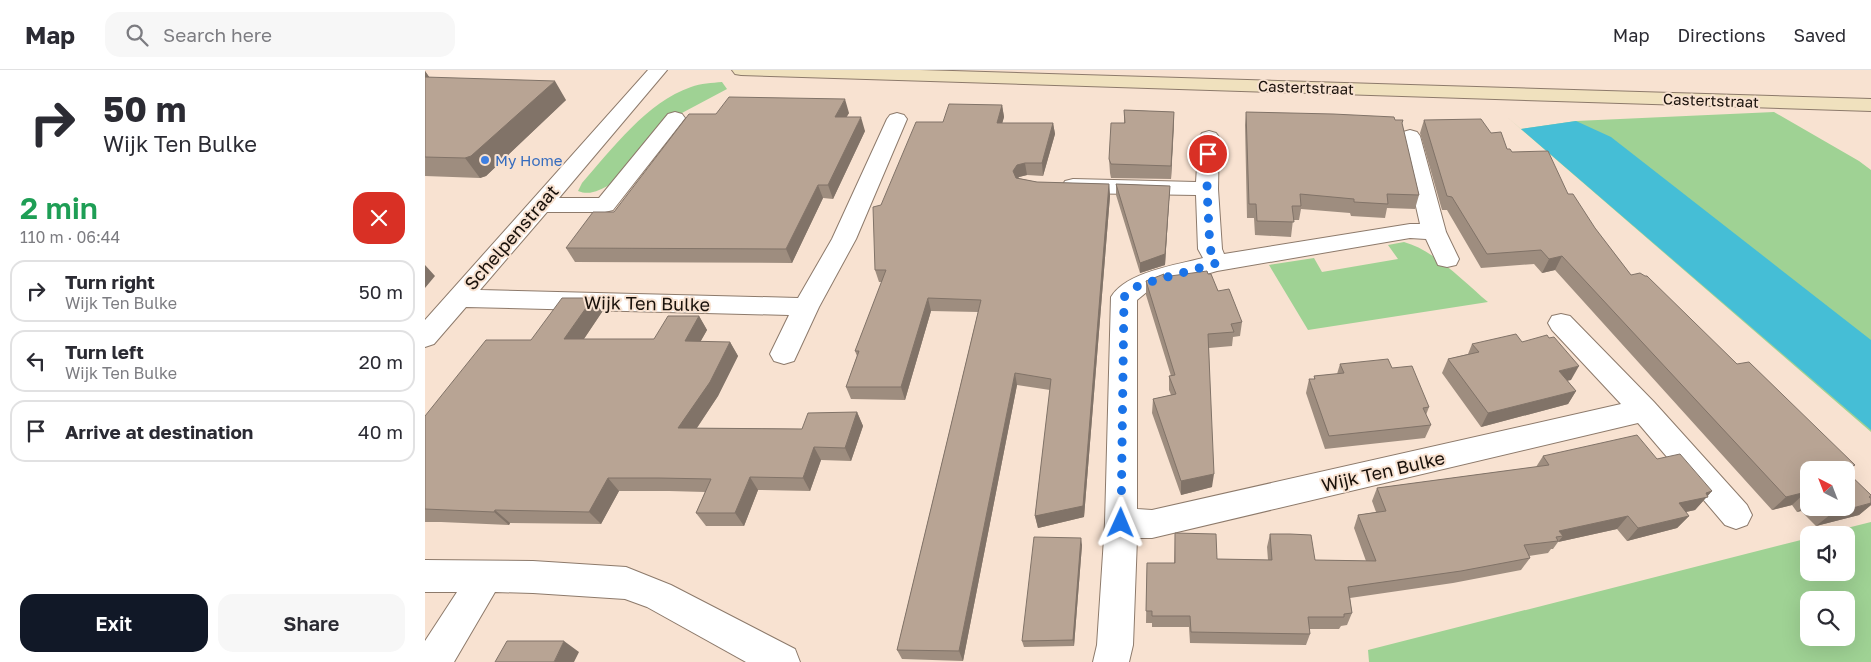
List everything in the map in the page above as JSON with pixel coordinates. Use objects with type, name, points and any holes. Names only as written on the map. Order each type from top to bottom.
[{"type":"main road","name":"Castertstraat","points":[[741,70],[1871,105]]},
{"type":"street","name":"Schelpenstraat","points":[[425,337],[538,205],[658,70]]},
{"type":"street","points":[[538,205],[605,206],[675,118]]},
{"type":"street","points":[[784,354],[806,307],[844,239],[897,118]]},
{"type":"street","points":[[1410,136],[1434,232],[1447,259]]},
{"type":"street","points":[[1209,137],[1207,189],[1210,249],[1217,263]]},
{"type":"street","points":[[1057,185],[1207,189]]},
{"type":"street","points":[[1111,662],[1115,645],[1121,523],[1124,297],[1139,285],[1217,263],[1410,231],[1434,232]]},
{"type":"street","name":"Wijk Ten Bulke","points":[[458,298],[806,307]]},
{"type":"street","points":[[1561,323],[1644,410],[1736,515]]},
{"type":"street","name":"Wijk Ten Bulke","points":[[1121,523],[1151,524],[1644,410]]},
{"type":"street","points":[[425,576],[626,583],[659,596],[782,662]]},
{"type":"street","points":[[433,662],[486,577]]},
{"type":"green space","points":[[722,82],[727,89],[680,114],[611,184],[591,193],[578,191],[582,183],[618,142],[645,115],[675,94],[695,86]]},
{"type":"green space","points":[[1774,112],[1859,161],[1871,170],[1871,432],[1507,117],[1521,129],[1576,121]]},
{"type":"green space","points":[[1404,242],[1437,259],[1488,302],[1308,330],[1269,265],[1314,258],[1322,272],[1398,259],[1388,245]]},
{"type":"green space","points":[[1871,522],[1871,662],[1369,662],[1368,650],[1800,540],[1800,581],[1855,581],[1855,526]]},
{"type":"water","points":[[1576,121],[1611,137],[1871,340],[1871,430],[1521,129]]},
{"type":"building","points":[[425,77],[555,81],[471,156],[465,158],[425,157]]},
{"type":"building","points":[[729,97],[845,99],[835,117],[861,117],[828,185],[818,185],[786,249],[566,248],[593,212],[614,212],[689,114],[716,114]]},
{"type":"building","points":[[949,104],[1002,105],[997,123],[1053,123],[1042,163],[1017,165],[1013,171],[1016,178],[1037,182],[1109,184],[1083,506],[1035,516],[1051,379],[1015,373],[959,651],[897,650],[981,300],[928,298],[901,387],[846,387],[859,351],[855,351],[886,270],[875,270],[873,207],[881,205],[916,122],[943,122]]},
{"type":"building","points":[[1124,110],[1174,112],[1171,166],[1111,164],[1109,159],[1111,123],[1125,123]]},
{"type":"building","points":[[1246,112],[1394,117],[1395,120],[1403,120],[1402,123],[1419,195],[1387,194],[1388,204],[1354,202],[1354,199],[1300,194],[1301,206],[1292,206],[1294,222],[1257,221],[1256,204],[1249,204]]},
{"type":"building","points":[[1481,119],[1491,133],[1501,132],[1507,149],[1510,149],[1512,152],[1548,151],[1568,194],[1573,194],[1595,228],[1631,275],[1640,273],[1647,276],[1737,364],[1749,362],[1851,461],[1800,461],[1800,494],[1786,497],[1562,256],[1549,259],[1541,250],[1487,254],[1452,197],[1447,196],[1424,120]]},
{"type":"building","points":[[1116,184],[1170,186],[1165,254],[1140,263]]},
{"type":"building","points":[[1207,271],[1208,274],[1211,274],[1218,291],[1229,289],[1242,322],[1231,324],[1234,332],[1208,334],[1214,474],[1181,481],[1153,399],[1176,394],[1169,376],[1175,375],[1146,281],[1164,274],[1163,277]]},
{"type":"building","points":[[562,298],[593,298],[564,339],[654,339],[668,316],[699,316],[685,341],[730,342],[710,382],[678,428],[802,429],[808,413],[857,412],[845,448],[814,447],[803,478],[750,477],[735,513],[696,513],[711,479],[659,478],[608,478],[589,512],[495,510],[494,512],[425,509],[425,416],[486,340],[531,340]]},
{"type":"building","points":[[1516,334],[1522,342],[1547,335],[1549,338],[1554,337],[1579,366],[1559,371],[1576,391],[1488,413],[1448,359],[1479,352],[1472,344]]},
{"type":"building","points":[[1388,359],[1392,368],[1412,366],[1429,407],[1423,408],[1431,425],[1329,436],[1309,379],[1315,379],[1314,376],[1344,373],[1340,364]]},
{"type":"building","points":[[1637,435],[1657,459],[1680,454],[1712,491],[1706,493],[1708,497],[1679,503],[1689,516],[1638,528],[1628,516],[1559,531],[1563,536],[1556,537],[1558,541],[1524,545],[1530,558],[1461,571],[1348,587],[1352,613],[1344,614],[1344,617],[1308,617],[1310,634],[1191,632],[1190,616],[1152,616],[1152,611],[1146,611],[1147,563],[1175,563],[1175,533],[1216,534],[1217,559],[1272,560],[1270,534],[1290,534],[1311,535],[1315,560],[1376,561],[1358,515],[1386,511],[1377,488],[1549,465],[1543,456]]},
{"type":"building","points":[[1855,480],[1871,495],[1869,497],[1871,498],[1871,503],[1855,507]]},
{"type":"building","points":[[1034,537],[1081,538],[1073,640],[1022,641]]},
{"type":"building","points":[[507,641],[564,641],[554,662],[495,662]]},
{"type":"place","name":"My Home","points":[[485,160]]},
{"type":"route","points":[[1121,523],[1124,297],[1139,285],[1217,263],[1210,249],[1207,189],[1208,154]]}]
